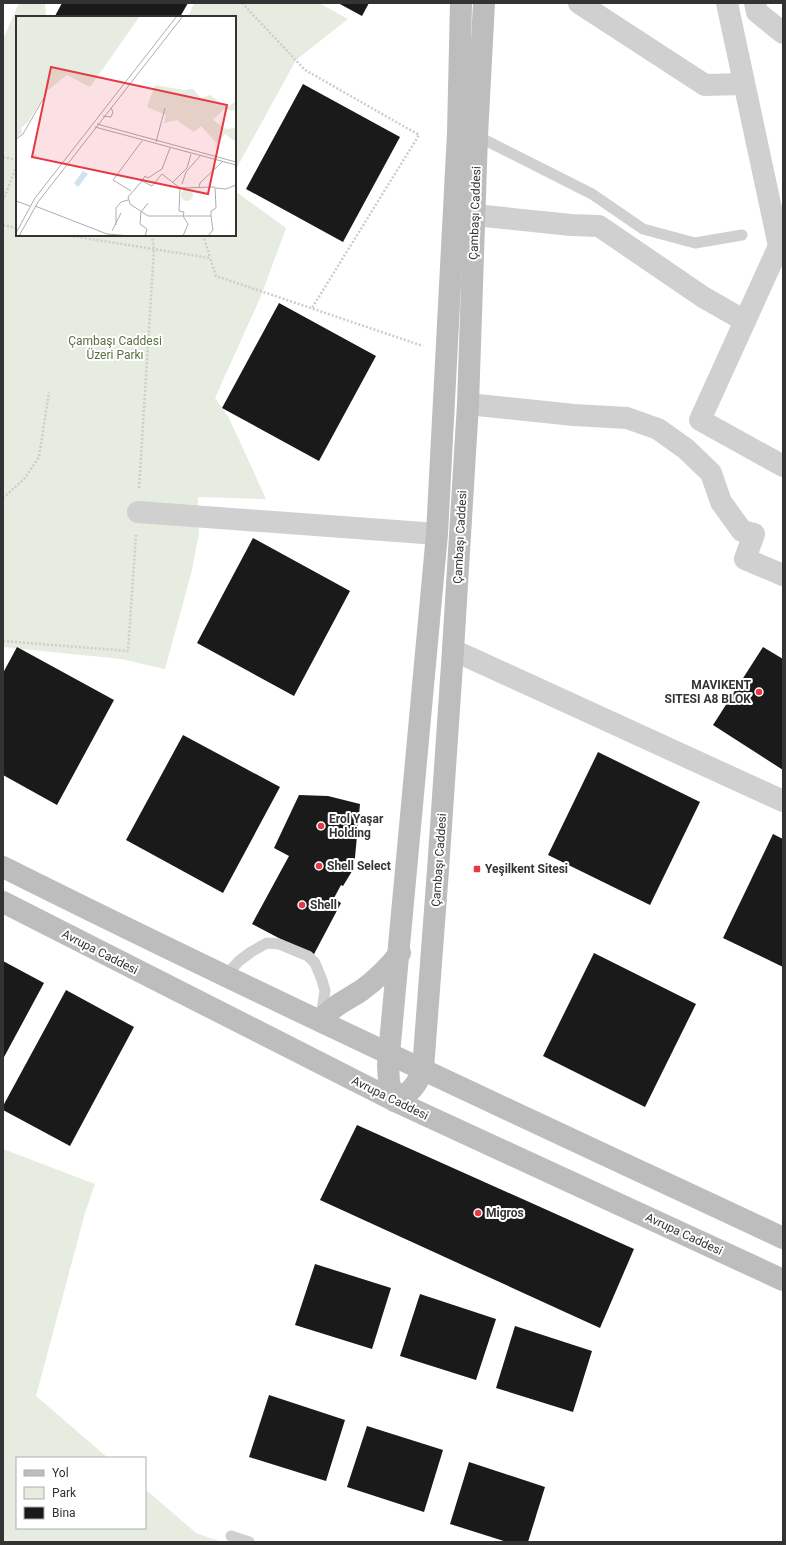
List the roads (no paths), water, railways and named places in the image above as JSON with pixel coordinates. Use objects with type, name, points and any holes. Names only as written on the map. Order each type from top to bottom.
[{"type":"street","name":"Çambaşı Caddesi","points":[[395,1101],[389,1082],[388,1065],[400,952],[436,534],[458,133],[461,3]]},
{"type":"street","name":"Çambaşı Caddesi","points":[[423,1069],[438,878],[468,404],[477,136],[484,3]]},
{"type":"street","points":[[579,3],[705,85],[743,84]]},
{"type":"street","points":[[755,3],[757,12],[783,33]]},
{"type":"street","points":[[731,4],[743,84],[781,246],[700,420],[783,466]]},
{"type":"street","points":[[475,215],[571,225],[599,226],[703,297],[745,321]]},
{"type":"street","points":[[468,404],[574,415],[627,418],[658,429],[686,449],[711,473],[721,502],[742,531],[754,534],[745,559],[783,575]]},
{"type":"street","points":[[138,512],[436,534]]},
{"type":"street","points":[[453,650],[783,801]]},
{"type":"street","points":[[3,867],[145,938],[226,975],[390,1055],[423,1069],[783,1238]]},
{"type":"street","name":"Avrupa Caddesi","points":[[3,902],[395,1101],[783,1280]]},
{"type":"street","points":[[320,1021],[328,1011],[377,978],[400,952]]},
{"type":"street","points":[[395,1101],[409,1093],[418,1082],[423,1069]]},
{"type":"lane","points":[[477,136],[592,194],[643,229],[695,243],[742,236]]},
{"type":"lane","points":[[226,975],[239,961],[251,952],[266,944],[279,944],[308,956],[315,963],[325,991],[320,1021]]},
{"type":"lane","points":[[231,1536],[249,1542]]},
{"type":"place","name":"MAVIKENT SITESI A8 BLOK","points":[[759,692]]},
{"type":"place","name":"Erol Yaşar Holding","points":[[321,826]]},
{"type":"place","name":"Shell Select","points":[[319,866]]},
{"type":"place","name":"Yeşilkent Sitesi","points":[[477,869]]},
{"type":"place","name":"Shell","points":[[302,905]]},
{"type":"place","name":"Migros","points":[[478,1213]]},
{"type":"park label","name":"Çambaşı Caddesi Üzeri Parkı","points":[[115,348]]}]
